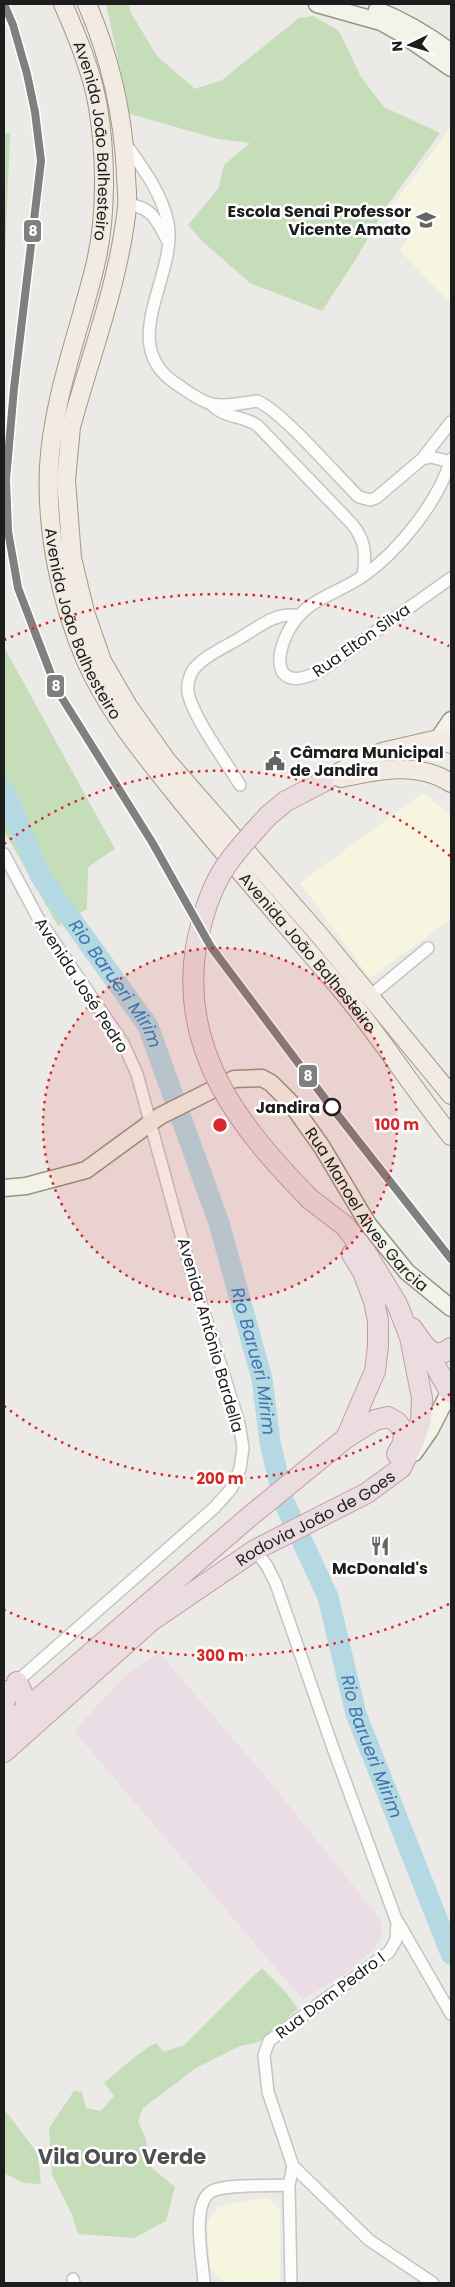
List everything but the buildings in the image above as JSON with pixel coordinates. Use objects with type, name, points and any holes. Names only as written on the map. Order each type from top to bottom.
[{"type":"highway","name":"Rodovia João de Goes","points":[[4,1752],[151,1621],[255,1550],[367,1493],[401,1468],[421,1420],[422,1398],[410,1337],[398,1304],[366,1253],[345,1226],[310,1199],[259,1143],[227,1101],[208,1064],[195,1014],[193,967],[199,932],[207,902],[222,872],[246,840],[268,816],[286,802],[323,782]]},
{"type":"highway","points":[[326,1212],[363,1272],[374,1301],[378,1321],[375,1372],[346,1438]]},
{"type":"highway","points":[[398,1304],[451,1391]]},
{"type":"highway","points":[[426,1349],[437,1353],[445,1353],[451,1348]]},
{"type":"highway","points":[[346,1438],[375,1420],[388,1417],[397,1422],[404,1432],[403,1442],[382,1482]]},
{"type":"highway","name":"Rodovia João de Goes","points":[[4,1728],[28,1705],[346,1438]]},
{"type":"highway","points":[[255,1513],[247,1528],[248,1540],[255,1550]]},
{"type":"highway","points":[[9,1693],[28,1705]]},
{"type":"main road","name":"Avenida João Balhesteiro","points":[[63,4],[76,32],[98,106],[104,193],[102,231],[96,266],[54,428],[50,466],[50,506],[57,569],[83,651],[115,713],[150,763],[251,887],[344,993],[451,1136]]},
{"type":"main road","name":"Avenida João Balhesteiro","points":[[87,4],[99,31],[115,86],[125,143],[127,204],[120,257],[71,427],[68,452],[66,480],[72,558],[85,612],[102,661],[128,706],[167,761],[321,937],[449,1090]]},
{"type":"main road","points":[[93,84],[106,102],[113,142],[116,188],[118,195],[127,204]]},
{"type":"main road","points":[[424,770],[444,741]]},
{"type":"main road","points":[[323,782],[355,764],[382,752],[444,741]]},
{"type":"main road","points":[[323,782],[401,768],[424,770],[451,782]]},
{"type":"street","points":[[317,4],[381,22],[399,32],[451,68]]},
{"type":"street","points":[[359,4],[401,19],[425,33],[451,52]]},
{"type":"street","points":[[125,143],[152,182],[168,224],[168,240],[151,313],[150,344],[152,356],[158,368],[172,381],[212,404],[222,414],[252,421],[258,426],[360,533],[364,546],[363,576]]},
{"type":"street","points":[[127,204],[145,208],[151,212],[168,240]]},
{"type":"street","points":[[212,404],[257,401],[263,403],[358,497],[364,500],[376,498],[422,459],[451,422]]},
{"type":"street","points":[[422,459],[431,457],[451,460]]},
{"type":"street","name":"Rua Elton Silva","points":[[451,460],[429,504],[405,537],[384,559],[363,576],[318,600],[299,616],[282,644],[279,660],[282,671],[288,678],[298,680],[320,671],[451,578]]},
{"type":"street","points":[[240,785],[191,705],[187,690],[188,682],[193,671],[205,659],[268,620],[287,614],[299,616]]},
{"type":"street","points":[[444,741],[451,720]]},
{"type":"street","name":"Avenida José Pedro","points":[[4,854],[38,918],[123,1043],[155,1118]]},
{"type":"street","points":[[370,996],[428,948]]},
{"type":"street","name":"Rua Manoel Alves Garcia","points":[[4,1188],[26,1186],[86,1170],[155,1118],[234,1079],[262,1078],[271,1083],[290,1102],[322,1147],[368,1224],[407,1272],[451,1308]]},
{"type":"street","name":"Avenida Antônio Bardella","points":[[9,1693],[118,1590],[189,1531],[231,1489],[240,1469],[243,1448],[239,1420],[190,1268],[155,1118]]},
{"type":"street","points":[[401,1468],[411,1458],[430,1430],[451,1391]]},
{"type":"street","points":[[255,1550],[267,1566],[276,1584],[333,1748],[397,1922],[451,2014]]},
{"type":"street","name":"Rua Dom Pedro I","points":[[294,2166],[268,2092],[264,2054],[269,2041],[389,1952],[396,1940],[397,1922]]},
{"type":"street","points":[[292,2283],[289,2185],[294,2166]]},
{"type":"street","points":[[294,2166],[368,2240],[433,2283]]},
{"type":"street","points":[[204,2283],[199,2214],[205,2197],[213,2191],[224,2188],[289,2185]]},
{"type":"shaded area","name":"Escola Senai Professor Vicente Amato","points":[[451,127],[451,303],[400,251],[412,229],[388,211]]},
{"type":"shaded area","points":[[423,793],[451,815],[451,919],[370,978],[300,883]]},
{"type":"shaded area","points":[[159,1653],[271,1783],[380,1919],[382,1935],[375,1947],[355,1967],[303,2000],[74,1731],[125,1676]]},
{"type":"shaded area","points":[[267,2198],[280,2209],[280,2283],[224,2283],[210,2269],[207,2223],[218,2206]]},
{"type":"green space","points":[[106,4],[129,4],[131,13],[157,56],[195,89],[222,80],[299,18],[313,16],[339,31],[361,77],[384,107],[440,133],[386,207],[356,259],[322,311],[250,283],[203,242],[188,225],[218,189],[224,165],[250,143],[218,139],[130,114]]},
{"type":"green space","points":[[10,133],[4,281],[4,134]]},
{"type":"green space","points":[[4,647],[115,849],[88,867],[87,909],[58,926],[4,831]]},
{"type":"green space","points":[[262,1968],[284,1990],[298,2009],[259,2042],[240,2046],[196,2068],[143,2108],[138,2121],[145,2137],[152,2168],[175,2187],[166,2221],[134,2238],[78,2234],[72,2215],[52,2175],[49,2128],[74,2091],[82,2092],[86,2108],[101,2111],[114,2096],[104,2083],[136,2056],[156,2043],[164,2052],[184,2045]]},
{"type":"green space","points":[[4,2109],[38,2154],[41,2184],[24,2183],[4,2173]]},
{"type":"waterway","name":"Rio Barueri Mirim","points":[[4,791],[41,877],[148,1026],[219,1223],[262,1379],[270,1442],[284,1502],[328,1597],[356,1714],[451,1954]]},
{"type":"transit line","name":"8","points":[[4,4],[13,25],[27,74],[35,112],[41,161],[14,388],[6,480],[8,531],[18,588],[57,690],[152,842],[211,947],[326,1100],[451,1259]]},
{"type":"place","name":"Escola Senai Professor Vicente Amato","points":[[426,220]]},
{"type":"place","name":"Câmara Municipal de Jandira","points":[[275,761]]},
{"type":"place","name":"Jandira","points":[[332,1107]]},
{"type":"place","name":"McDonald's","points":[[380,1546]]},
{"type":"district","name":"Vila Ouro Verde","points":[[122,2157]]}]
